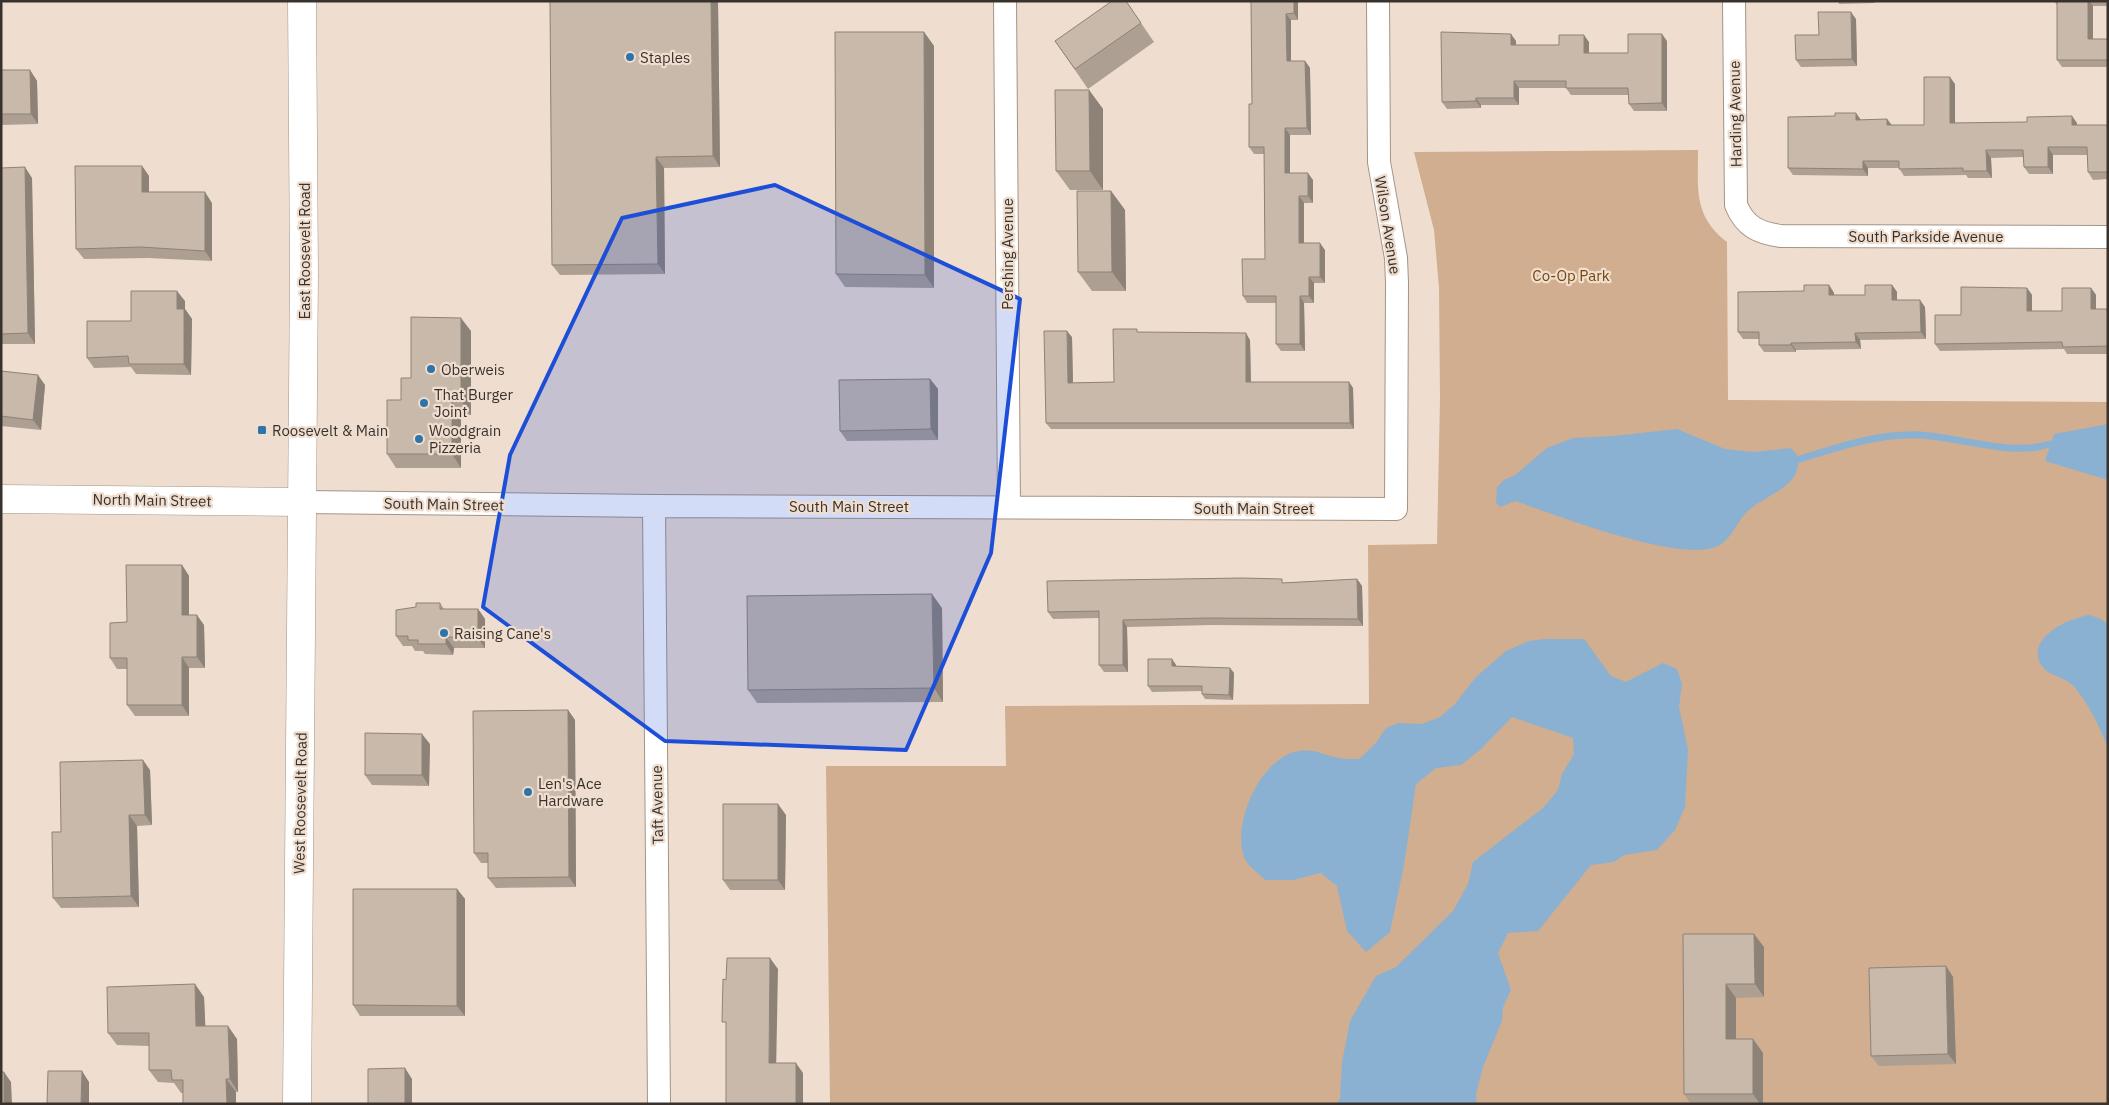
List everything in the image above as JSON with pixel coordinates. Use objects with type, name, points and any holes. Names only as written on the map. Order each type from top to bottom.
[{"type":"main road","name":"East Roosevelt Road","points":[[302,1],[304,274],[302,502]]},
{"type":"main road","name":"North Main Street","points":[[1,499],[302,502]]},
{"type":"main road","name":"West Roosevelt Road","points":[[297,1104],[302,502]]},
{"type":"street","name":"Pershing Avenue","points":[[1005,1],[1010,507]]},
{"type":"street","name":"Wilson Avenue","points":[[1378,1],[1379,162],[1396,258],[1397,283],[1396,509]]},
{"type":"street","name":"Harding Avenue","points":[[1734,1],[1736,205],[1747,224]]},
{"type":"street","name":"South Parkside Avenue","points":[[1747,224],[1758,231],[1781,236],[2108,237]]},
{"type":"street","name":"South Main Street","points":[[302,502],[654,506],[1396,509]]},
{"type":"street","name":"Taft Avenue","points":[[654,506],[659,1104]]},
{"type":"highlighted area","points":[[775,185],[1020,299],[991,553],[906,750],[665,741],[483,607],[510,455],[622,218]]},
{"type":"green space","name":"Co-Op Park","points":[[1698,150],[1698,189],[1703,211],[1708,222],[1727,242],[1728,400],[2108,402],[2108,1104],[830,1104],[826,766],[1006,766],[1005,706],[1369,704],[1368,545],[1437,544],[1440,399],[1439,288],[1434,230],[1414,152]]},
{"type":"water","points":[[2108,424],[2108,480],[2045,461],[2054,434]]},
{"type":"water","points":[[1677,429],[1725,449],[1754,452],[1791,448],[1800,459],[1796,473],[1784,487],[1748,511],[1723,543],[1700,550],[1676,549],[1618,536],[1515,501],[1500,507],[1496,503],[1497,487],[1504,480],[1515,475],[1547,448],[1573,438],[1614,436]]},
{"type":"water","points":[[2089,615],[2099,618],[2108,624],[2108,748],[2097,723],[2081,695],[2070,683],[2044,668],[2038,655],[2039,646],[2052,631],[2071,620]]},
{"type":"water","points":[[1584,639],[1611,676],[1626,682],[1663,663],[1677,669],[1682,684],[1679,707],[1688,749],[1685,807],[1675,830],[1657,850],[1624,855],[1614,862],[1591,865],[1538,931],[1508,933],[1498,953],[1511,990],[1503,1007],[1502,1021],[1483,1067],[1476,1094],[1477,1104],[1336,1104],[1340,1099],[1342,1062],[1350,1021],[1376,976],[1396,967],[1453,911],[1468,884],[1473,862],[1543,808],[1558,790],[1562,774],[1574,754],[1573,738],[1512,717],[1480,750],[1461,765],[1436,768],[1416,784],[1404,865],[1390,932],[1366,952],[1347,931],[1337,886],[1321,873],[1293,880],[1265,880],[1248,863],[1244,857],[1241,843],[1245,812],[1251,796],[1270,768],[1281,758],[1294,752],[1307,750],[1339,758],[1359,759],[1375,744],[1386,728],[1399,723],[1422,724],[1440,717],[1455,704],[1476,677],[1506,651],[1529,641]]},
{"type":"building","points":[[550,1],[711,1],[713,156],[656,157],[658,264],[552,265]]},
{"type":"building","points":[[1112,1],[1126,1],[1141,23],[1075,69],[1055,41]]},
{"type":"building","points":[[1251,1],[1294,1],[1294,13],[1286,14],[1287,61],[1305,61],[1307,128],[1285,128],[1285,173],[1308,173],[1308,196],[1299,196],[1299,243],[1320,243],[1320,277],[1309,277],[1309,296],[1300,296],[1300,344],[1276,344],[1276,296],[1243,296],[1242,259],[1265,259],[1264,147],[1249,147],[1249,104],[1252,104]]},
{"type":"building","points":[[2057,1],[2088,1],[2088,39],[2108,39],[2108,60],[2057,60]]},
{"type":"building","points":[[1818,12],[1851,12],[1852,59],[1796,60],[1795,35],[1819,35]]},
{"type":"building","points":[[835,32],[924,32],[925,275],[836,274]]},
{"type":"building","points":[[1441,32],[1511,34],[1511,45],[1559,45],[1559,35],[1584,35],[1584,53],[1628,53],[1628,34],[1662,34],[1662,103],[1629,104],[1628,88],[1566,88],[1566,81],[1514,81],[1514,98],[1476,98],[1476,101],[1442,102]]},
{"type":"building","points":[[1,70],[30,70],[31,114],[1,114]]},
{"type":"building","points":[[1924,77],[1950,77],[1950,123],[2027,122],[2027,117],[2072,116],[2072,125],[2108,125],[2108,172],[2088,172],[2087,147],[2048,147],[2048,167],[2024,167],[2023,150],[1986,150],[1987,171],[1963,171],[1963,168],[1899,169],[1899,161],[1863,161],[1863,169],[1788,168],[1788,117],[1835,116],[1835,113],[1856,113],[1856,120],[1887,119],[1887,125],[1924,125]]},
{"type":"building","points":[[1055,90],[1089,90],[1090,171],[1056,171]]},
{"type":"building","points":[[75,166],[142,166],[142,192],[205,192],[205,251],[140,247],[76,249]]},
{"type":"building","points":[[25,167],[28,333],[1,334],[1,168]]},
{"type":"building","points":[[1077,191],[1111,191],[1112,272],[1078,272]]},
{"type":"building","points":[[1804,285],[1829,285],[1829,295],[1865,295],[1865,285],[1892,285],[1892,300],[1920,300],[1921,332],[1855,333],[1856,342],[1759,345],[1759,332],[1738,332],[1738,292],[1804,291]]},
{"type":"building","points":[[1961,287],[2027,288],[2027,311],[2062,311],[2062,288],[2091,288],[2091,309],[2108,309],[2108,346],[2063,347],[2062,342],[1935,344],[1935,315],[1961,315]]},
{"type":"building","points":[[131,291],[177,291],[177,309],[184,309],[184,364],[129,364],[128,356],[87,358],[87,321],[131,321]]},
{"type":"building","points":[[411,317],[461,318],[461,401],[452,401],[452,454],[387,454],[387,400],[401,400],[401,378],[411,378]]},
{"type":"building","points":[[1113,329],[1137,329],[1137,332],[1246,333],[1246,382],[1349,382],[1350,423],[1046,423],[1044,331],[1067,331],[1068,383],[1114,382]]},
{"type":"building","points":[[1,371],[38,375],[33,420],[1,416]]},
{"type":"building","points":[[930,379],[931,429],[840,431],[839,380]]},
{"type":"building","points":[[126,565],[182,565],[182,615],[197,615],[197,657],[182,657],[182,705],[127,705],[127,658],[110,658],[110,623],[127,622]]},
{"type":"building","points":[[1282,579],[1282,583],[1357,579],[1358,619],[1208,618],[1123,620],[1123,665],[1099,665],[1099,611],[1048,612],[1047,581]]},
{"type":"building","points":[[932,594],[934,688],[748,690],[747,596]]},
{"type":"building","name":"Raising Cane's","points":[[416,603],[440,603],[440,609],[478,609],[478,638],[446,637],[446,644],[418,644],[418,640],[408,640],[408,636],[396,636],[396,610],[416,607]]},
{"type":"building","points":[[1148,659],[1172,659],[1172,666],[1230,668],[1229,695],[1202,694],[1202,686],[1148,686]]},
{"type":"building","name":"Len's Ace Hardware","points":[[568,710],[569,877],[488,878],[488,853],[474,853],[473,711]]},
{"type":"building","points":[[365,733],[422,734],[422,775],[365,775]]},
{"type":"building","points":[[143,760],[145,815],[129,815],[131,896],[53,898],[52,832],[61,832],[60,762]]},
{"type":"building","points":[[723,804],[778,804],[778,880],[723,880]]},
{"type":"building","points":[[353,889],[457,889],[457,1006],[353,1005]]},
{"type":"building","points":[[1683,934],[1754,934],[1755,984],[1726,984],[1726,1039],[1753,1039],[1753,1094],[1684,1094]]},
{"type":"building","points":[[727,958],[770,958],[769,1063],[796,1063],[796,1104],[726,1104],[726,1022],[722,1022],[723,979],[726,980]]},
{"type":"building","points":[[1946,966],[1948,1054],[1871,1056],[1869,968]]},
{"type":"building","points":[[195,984],[196,1026],[228,1026],[230,1079],[226,1079],[227,1104],[183,1104],[183,1080],[172,1080],[171,1070],[149,1070],[149,1033],[108,1033],[107,987]]},
{"type":"building","points":[[405,1068],[405,1104],[368,1104],[368,1069]]},
{"type":"building","points":[[48,1071],[82,1071],[81,1104],[47,1104]]},
{"type":"building","points":[[1,1072],[4,1072],[4,1104],[1,1104]]},
{"type":"waterway","points":[[1800,459],[1859,442],[1905,435],[1935,436],[2003,447],[2020,448],[2049,444]]},
{"type":"place","name":"Staples","points":[[630,57]]},
{"type":"place","name":"Oberweis","points":[[431,369]]},
{"type":"place","name":"That Burger Joint","points":[[424,403]]},
{"type":"place","name":"Roosevelt & Main","points":[[262,430]]},
{"type":"place","name":"Woodgrain Pizzeria","points":[[419,439]]},
{"type":"place","name":"Raising Cane's","points":[[444,633]]},
{"type":"place","name":"Len's Ace Hardware","points":[[528,792]]}]
